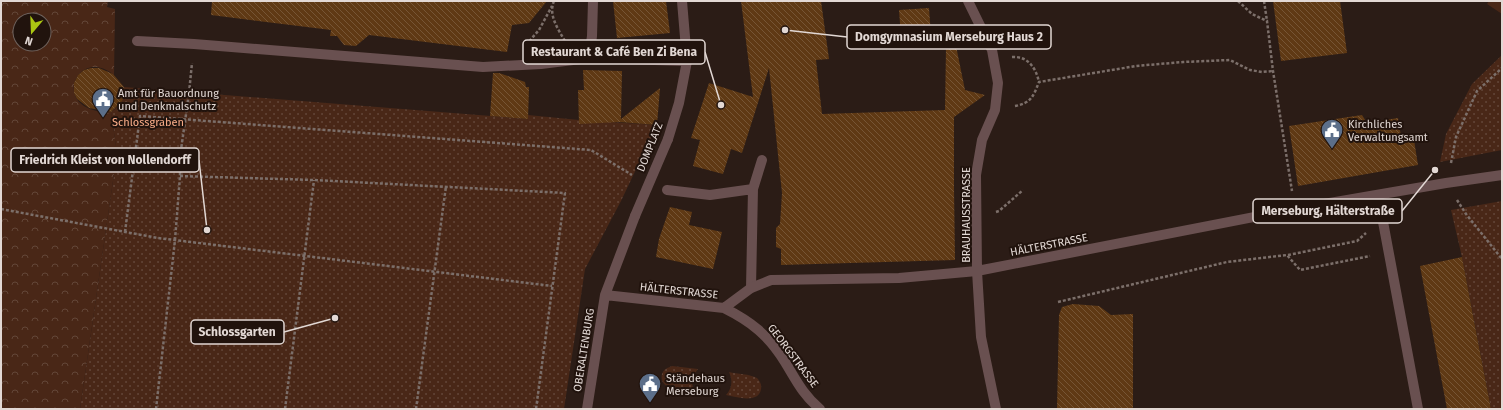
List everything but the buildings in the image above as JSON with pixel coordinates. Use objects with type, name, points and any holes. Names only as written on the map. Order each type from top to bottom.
[{"type":"street","points":[[589,58],[592,36],[593,1]]},
{"type":"street","name":"DOMPLATZ","points":[[605,295],[635,216],[668,139],[679,103],[687,61],[682,1]]},
{"type":"street","name":"BRAUHAUSSTRASSE","points":[[968,1],[992,50],[998,83],[995,110],[982,140],[976,175],[977,271],[981,337],[996,409]]},
{"type":"street","points":[[137,41],[194,44],[482,67],[541,64],[589,58],[687,61]]},
{"type":"street","points":[[751,288],[753,189],[762,160]]},
{"type":"street","name":"HÄLTERSTRASSE","points":[[605,295],[724,308],[751,288],[771,280],[899,278],[977,271],[1295,209],[1502,175]]},
{"type":"street","points":[[667,190],[710,195],[753,189]]},
{"type":"street","points":[[1378,195],[1418,409]]},
{"type":"street","name":"OBERALTENBURG","points":[[587,409],[605,295]]},
{"type":"street","name":"GEORGSTRASSE","points":[[724,308],[744,318],[762,332],[785,362],[798,385],[820,409]]},
{"type":"path","points":[[509,66],[539,30],[554,1]]},
{"type":"path","points":[[1238,1],[1252,14],[1267,21]]},
{"type":"path","points":[[1264,1],[1273,71],[1295,209]]},
{"type":"path","points":[[552,6],[554,21],[569,48],[573,59]]},
{"type":"path","points":[[156,409],[175,240],[180,157],[194,44]]},
{"type":"path","points":[[994,58],[1016,57],[1028,61],[1036,70],[1038,82],[1034,95],[1024,105],[995,110]]},
{"type":"path","points":[[1038,82],[1136,66],[1183,62],[1230,60],[1250,70],[1262,72],[1273,71]]},
{"type":"path","points":[[1502,68],[1477,91],[1456,138],[1446,183],[1466,214],[1502,258]]},
{"type":"path","points":[[125,232],[140,116],[591,150],[632,176]]},
{"type":"path","points":[[180,176],[314,180],[565,193],[536,409]]},
{"type":"path","points":[[285,409],[314,180]]},
{"type":"path","points":[[416,409],[446,186]]},
{"type":"path","points":[[976,218],[999,211],[1023,190]]},
{"type":"path","points":[[1,209],[175,240],[552,286]]},
{"type":"path","points":[[1058,302],[1227,262],[1287,255],[1357,241],[1382,216]]},
{"type":"path","points":[[1287,255],[1300,270],[1388,252]]},
{"type":"green space","points":[[1,1],[108,1],[107,7],[115,9],[114,75],[100,68],[89,68],[80,73],[75,82],[74,93],[80,102],[91,109],[111,112],[117,153],[80,409],[1,409]]},
{"type":"green space","points":[[1489,1],[1502,1],[1502,14],[1487,4]]},
{"type":"green space","points":[[1502,55],[1502,150],[1440,162],[1446,134],[1472,84]]},
{"type":"green space","name":"Schlossgraben","points":[[124,87],[528,119],[528,115],[657,125],[621,201],[585,269],[564,409],[80,409],[117,153],[111,112],[121,101]]},
{"type":"green space","points":[[1502,201],[1502,409],[1491,409],[1462,257],[1451,210]]},
{"type":"green space","points":[[672,366],[698,369],[692,380],[695,392],[673,389],[664,384],[662,374],[666,369]]},
{"type":"green space","points":[[729,372],[757,378],[761,386],[759,394],[752,398],[741,398],[726,395],[730,390],[731,384]]},
{"type":"place","name":"Domgymnasium Merseburg Haus 2","points":[[785,30]]},
{"type":"place","name":"Restaurant & Café Ben Zi Bena","points":[[721,105]]},
{"type":"place","name":"Amt für Bauordnung und Denkmalschutz","points":[[103,118]]},
{"type":"place","name":"Kirchliches Verwaltungsamt","points":[[1332,150]]},
{"type":"place","name":"Merseburg, Hälterstraße","points":[[1435,170]]},
{"type":"place","name":"Friedrich Kleist von Nollendorff","points":[[207,230]]},
{"type":"place","name":"Schlossgarten","points":[[335,318]]},
{"type":"place","name":"Ständehaus Merseburg","points":[[650,404]]}]
